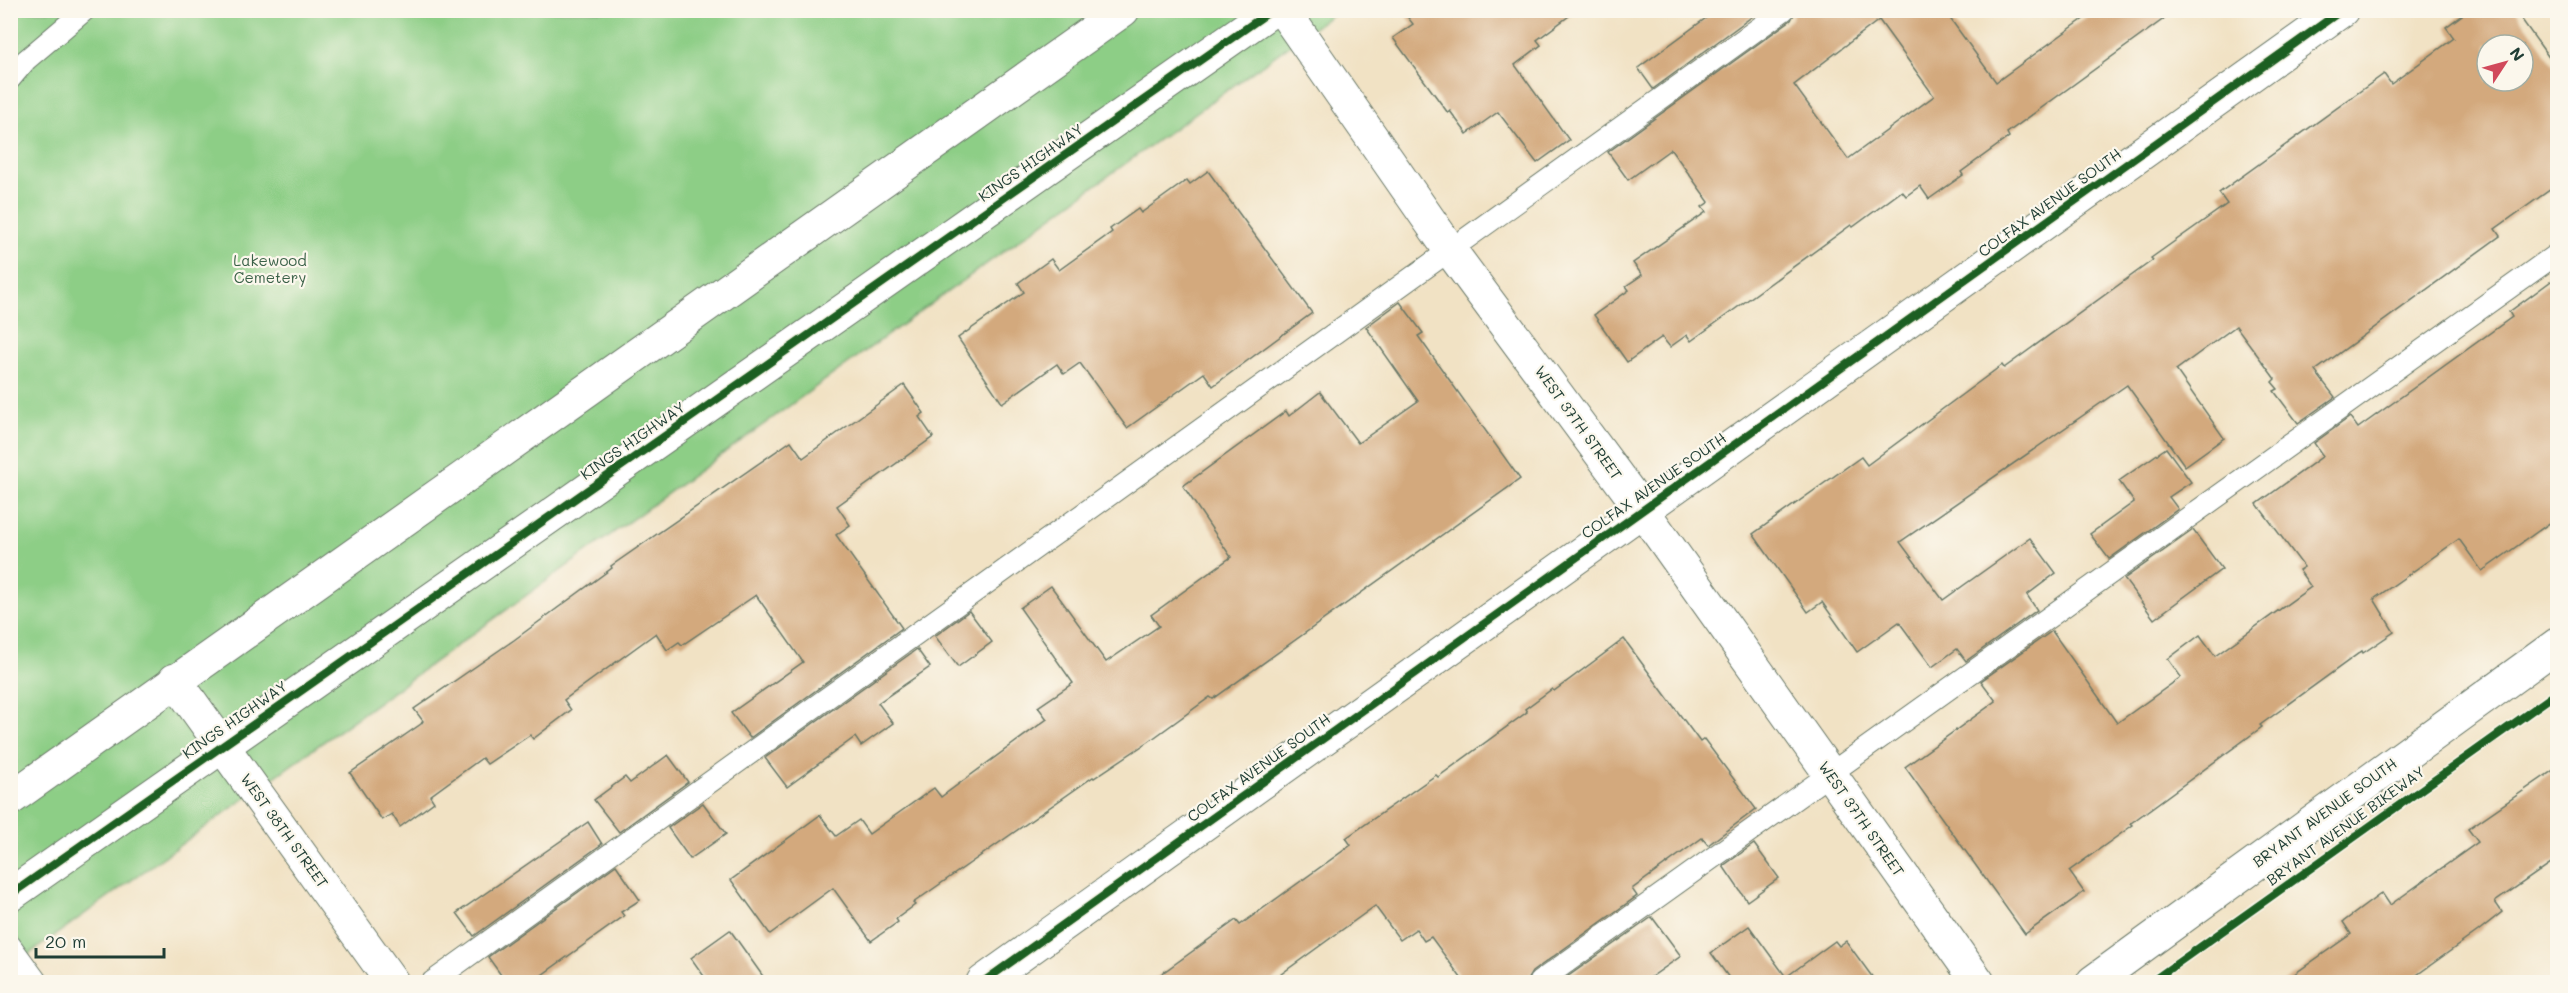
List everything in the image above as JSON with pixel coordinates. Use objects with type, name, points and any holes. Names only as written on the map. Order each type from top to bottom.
[{"type":"street","points":[[10,799],[1123,10]]},
{"type":"street","name":"KINGS HIGHWAY","points":[[10,896],[1272,10]]},
{"type":"street","name":"WEST 37TH STREET","points":[[1283,10],[1450,250],[1643,511],[1978,982]]},
{"type":"street","name":"COLFAX AVENUE SOUTH","points":[[982,982],[2342,10]]},
{"type":"street","name":"BRYANT AVENUE SOUTH","points":[[2093,982],[2558,644]]},
{"type":"street","name":"WEST 38TH STREET","points":[[175,680],[392,982]]},
{"type":"lane","points":[[10,79],[26,60],[85,10]]},
{"type":"lane","points":[[432,982],[1784,10]]},
{"type":"lane","points":[[1539,982],[2558,253]]},
{"type":"lane","points":[[10,945],[37,982]]},
{"type":"green space","name":"Lakewood Cemetery","points":[[11,11],[1337,11],[11,967]]},
{"type":"building","points":[[1402,10],[1577,10],[1537,40],[1541,45],[1515,65],[1569,140],[1537,163],[1498,112],[1467,134],[1450,111],[1448,113],[1393,38],[1413,24]]},
{"type":"building","points":[[1717,10],[1761,10],[1653,89],[1638,68]]},
{"type":"building","points":[[1796,10],[1944,10],[1996,82],[2096,10],[2176,10],[2007,133],[2009,137],[1961,172],[1963,175],[1929,199],[1920,186],[1906,196],[1902,191],[1853,227],[1851,225],[1691,341],[1687,335],[1670,347],[1662,337],[1627,362],[1594,315],[1629,290],[1626,286],[1642,275],[1633,263],[1706,212],[1702,207],[1709,202],[1671,149],[1628,180],[1608,152],[1791,20]],"holes":[[[1879,20],[1934,96],[1848,159],[1794,85]]]},
{"type":"building","points":[[2469,10],[2515,10],[2531,33],[2475,33],[2475,93],[2535,93],[2535,38],[2558,70],[2558,184],[2495,229],[2500,236],[2315,371],[2335,397],[2298,423],[2274,391],[2278,389],[2272,382],[2275,379],[2236,326],[2176,370],[2224,438],[2185,466],[2127,385],[1900,542],[1943,600],[2030,538],[2056,573],[2027,595],[2037,610],[1966,661],[1957,649],[1932,667],[1899,622],[1857,652],[1822,602],[1808,612],[1753,534],[1861,457],[1867,465],[2002,365],[2004,368],[2153,260],[2151,258],[2227,204],[2219,193],[2384,74],[2391,84],[2454,38],[2446,27]]},
{"type":"building","points":[[1208,171],[1312,313],[1213,386],[1204,373],[1127,428],[1080,363],[1064,374],[1057,364],[1002,403],[958,338],[1024,292],[1018,283],[1051,259],[1059,270],[1112,232],[1110,229],[1138,209],[1141,213],[1187,180],[1190,184]]},
{"type":"building","points":[[2558,276],[2558,517],[2482,571],[2459,539],[2374,599],[2394,632],[2363,653],[2362,651],[2260,725],[2262,727],[2069,871],[2084,892],[2025,934],[1905,767],[1996,701],[1981,681],[2052,631],[2117,723],[2181,677],[2168,659],[2200,635],[2215,656],[2311,587],[2299,570],[2304,567],[2257,504],[2323,456],[2314,443],[2350,417],[2358,428],[2512,317],[2509,312]]},
{"type":"building","points":[[1400,302],[1423,333],[1418,336],[1520,479],[1213,699],[1210,697],[913,903],[915,905],[896,919],[898,922],[871,941],[833,888],[770,934],[731,880],[820,815],[836,836],[859,820],[869,834],[934,788],[941,797],[1047,719],[1038,707],[1073,683],[1020,608],[1051,586],[1106,662],[1159,626],[1151,615],[1231,557],[1183,486],[1286,411],[1289,416],[1320,392],[1358,443],[1418,401],[1366,327]]},
{"type":"building","points":[[904,385],[924,413],[919,417],[933,437],[837,506],[850,525],[836,535],[902,628],[750,738],[731,713],[803,662],[756,595],[682,645],[679,642],[667,650],[656,633],[564,700],[571,710],[533,739],[530,735],[487,764],[482,758],[430,796],[434,802],[400,827],[392,814],[382,820],[350,773],[421,724],[423,721],[414,709],[514,640],[612,568],[611,566],[791,441],[803,458]]},
{"type":"building","points":[[2166,448],[2191,482],[2169,497],[2178,509],[2109,559],[2090,534],[2134,502],[2119,481]]},
{"type":"building","points":[[2193,530],[2222,569],[2154,619],[2124,579]]},
{"type":"building","points":[[969,611],[992,642],[958,667],[935,636]]},
{"type":"building","points":[[1624,639],[1700,742],[1704,739],[1756,809],[1708,845],[1702,838],[1632,889],[1637,896],[1532,972],[1526,982],[1464,982],[1431,937],[1424,941],[1416,929],[1400,940],[1375,906],[1270,982],[1150,982],[1236,920],[1240,925],[1351,845],[1346,838],[1436,775],[1438,777],[1527,712],[1525,709],[1552,689],[1554,691]]},
{"type":"building","points":[[917,649],[930,667],[878,703],[893,723],[861,746],[855,737],[787,787],[765,758]]},
{"type":"building","points":[[668,755],[688,782],[619,832],[594,800],[625,777],[630,783]]},
{"type":"building","points":[[2558,767],[2558,858],[2495,902],[2502,912],[2478,931],[2407,982],[2283,982],[2351,934],[2343,922],[2382,893],[2390,905],[2478,842],[2468,829]]},
{"type":"building","points":[[703,803],[726,834],[690,859],[668,828]]},
{"type":"building","points":[[588,822],[602,844],[474,936],[457,913]]},
{"type":"building","points":[[1754,844],[1779,878],[1747,901],[1723,866]]},
{"type":"building","points":[[616,865],[640,900],[621,912],[624,916],[532,982],[506,982],[488,957]]},
{"type":"building","points":[[1652,917],[1681,956],[1644,982],[1560,982]]},
{"type":"building","points":[[1749,926],[1786,977],[1835,941],[1839,946],[1846,941],[1876,982],[1732,982],[1711,953]]},
{"type":"building","points":[[730,930],[767,982],[708,982],[691,958]]},
{"type":"cycle path","points":[[10,895],[1272,10]]},
{"type":"cycle path","points":[[983,982],[2342,10]]},
{"type":"cycle path","name":"BRYANT AVENUE BIKEWAY","points":[[2151,982],[2558,692]]}]
